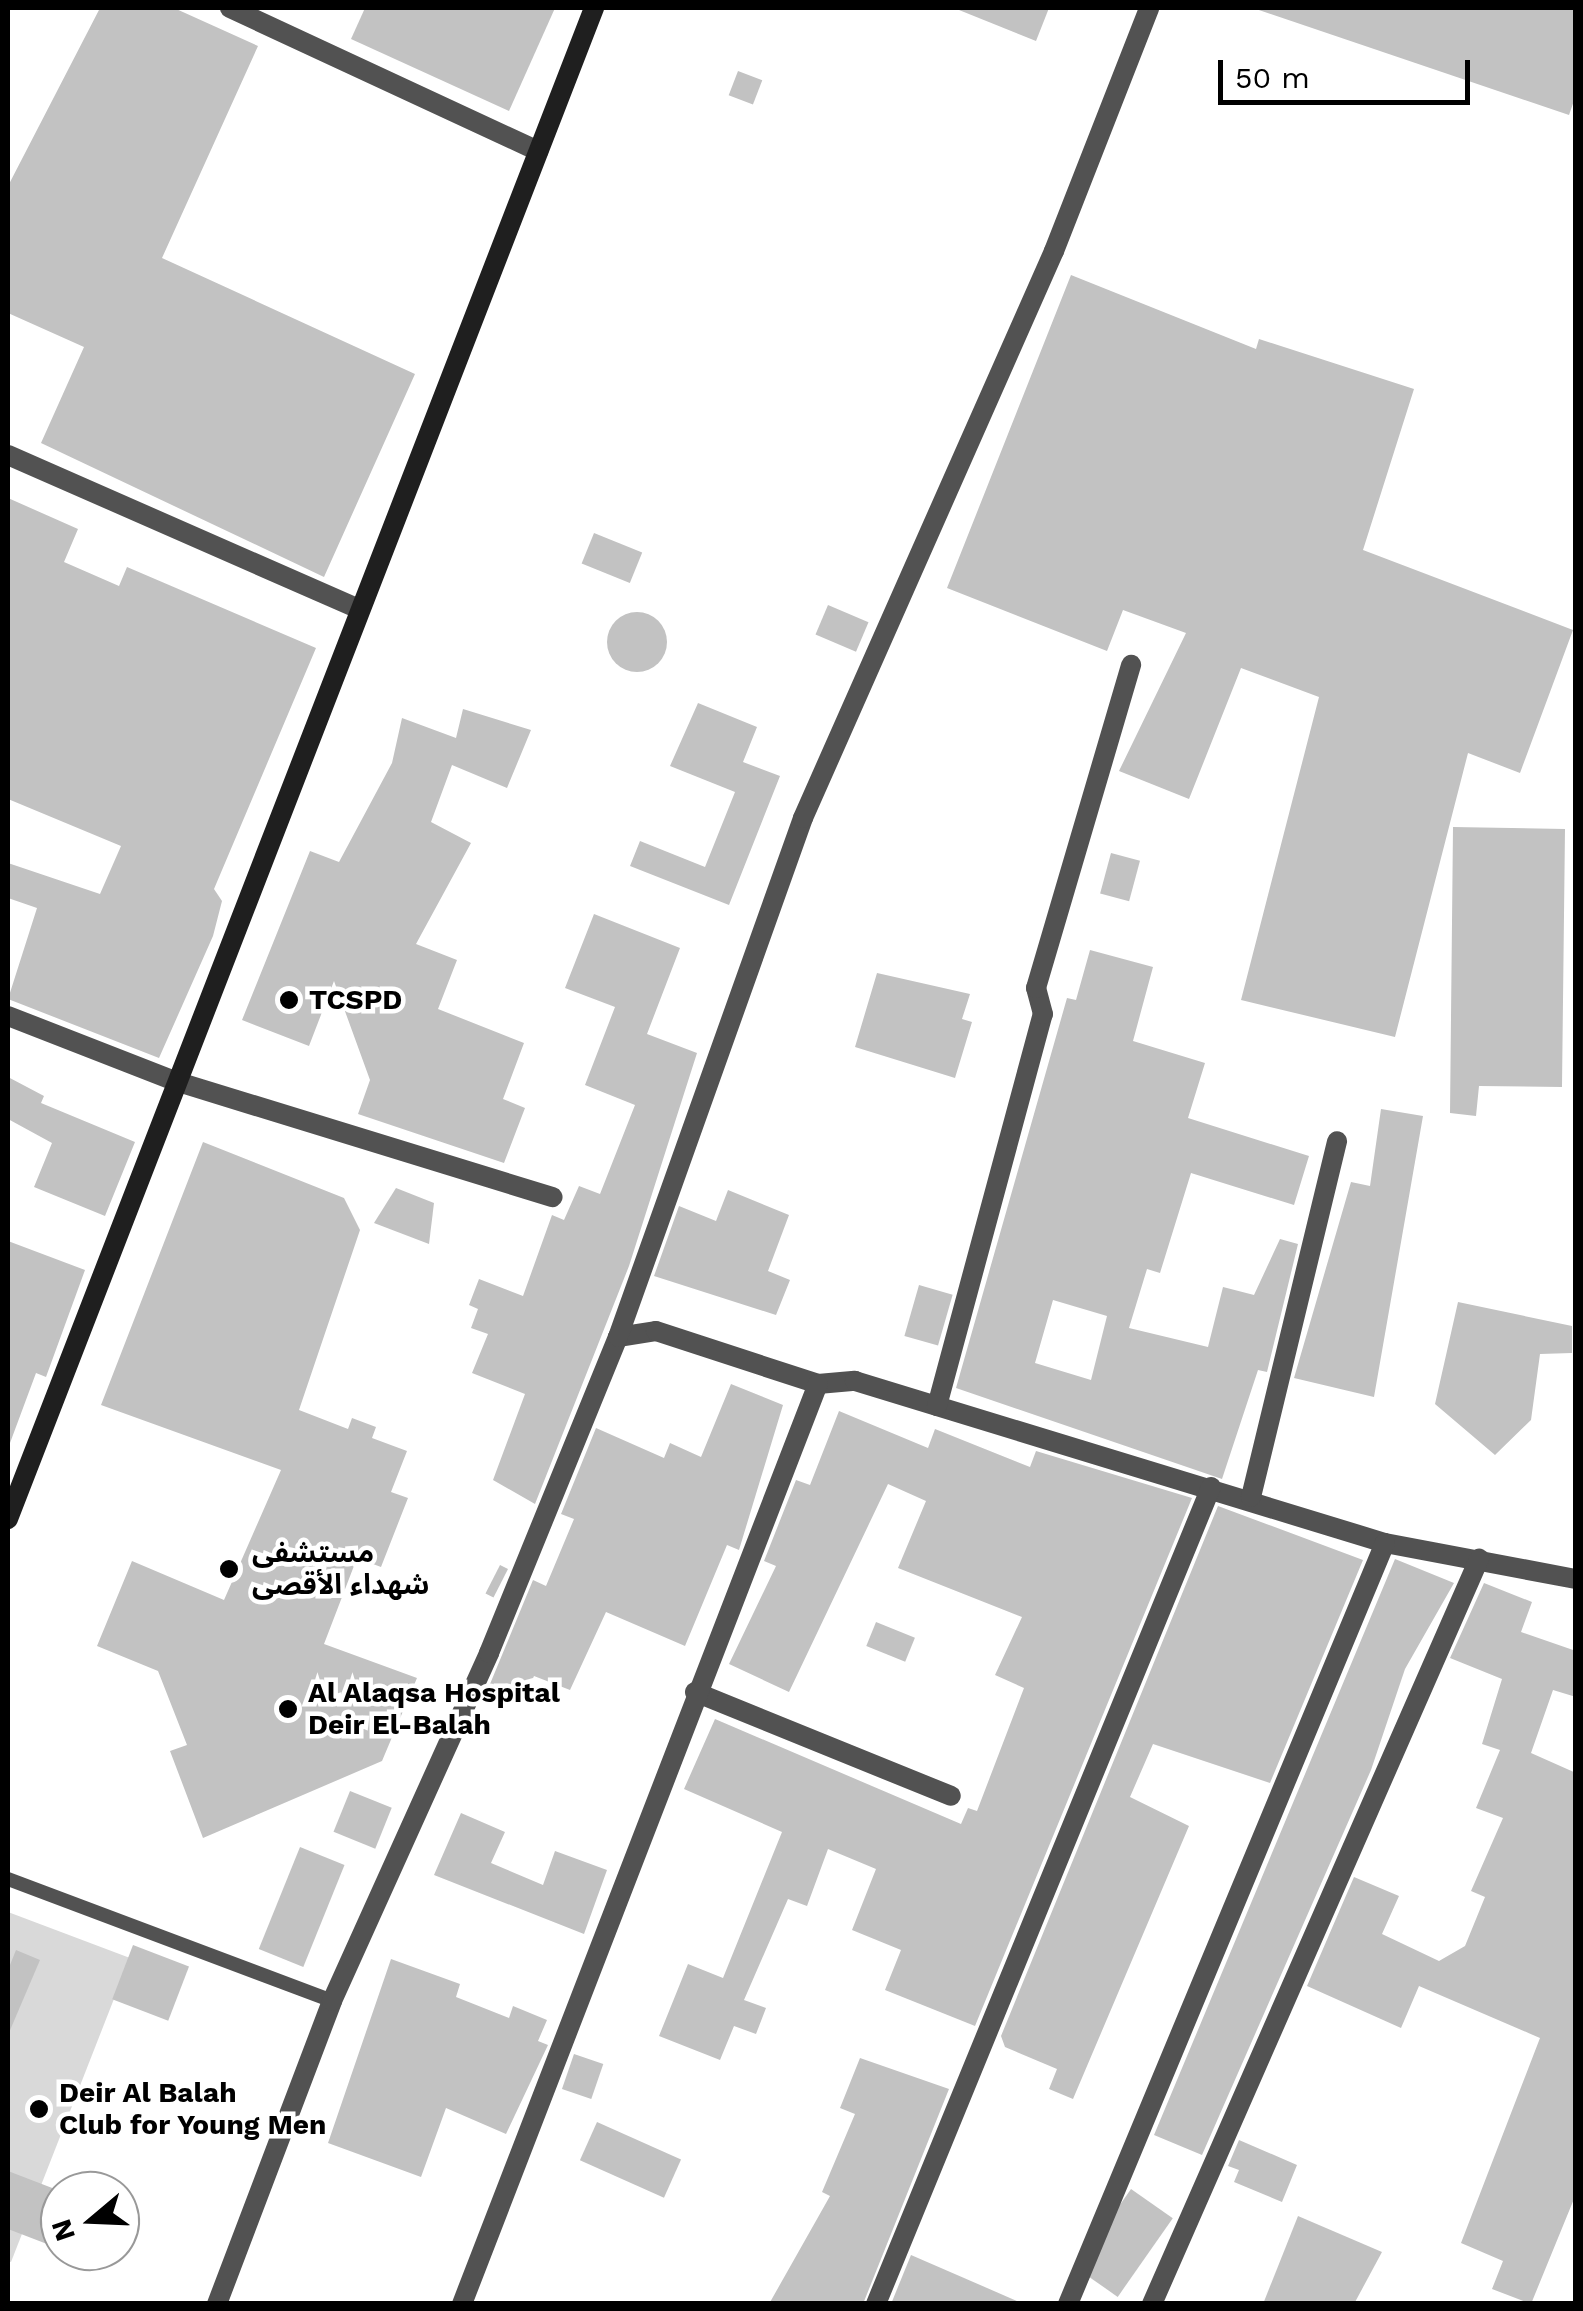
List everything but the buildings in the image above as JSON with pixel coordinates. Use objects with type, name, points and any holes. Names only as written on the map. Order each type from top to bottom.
[{"type":"street","points":[[230,8],[538,151]]},
{"type":"street","points":[[8,1519],[594,8]]},
{"type":"street","points":[[217,2304],[332,2001],[489,1654],[618,1337],[803,818],[1054,251],[1150,8]]},
{"type":"street","points":[[8,454],[359,609]]},
{"type":"street","points":[[937,1406],[1044,1014],[1036,988],[1130,665]]},
{"type":"street","points":[[8,1016],[175,1081],[553,1198]]},
{"type":"street","points":[[1251,1498],[1337,1141]]},
{"type":"street","points":[[618,1337],[656,1331],[818,1384],[855,1381],[1251,1498],[1385,1543],[1576,1580]]},
{"type":"street","points":[[462,2304],[695,1692],[818,1384]]},
{"type":"street","points":[[876,2304],[1212,1487]]},
{"type":"street","points":[[1068,2304],[1385,1543]]},
{"type":"street","points":[[1152,2304],[1479,1559]]},
{"type":"street","points":[[695,1692],[951,1796]]},
{"type":"lane","points":[[8,1878],[332,2001]]},
{"type":"shaded area","name":"Deir Al Balah Club for Young Men","points":[[8,1912],[130,1958],[47,2171],[40,2171],[40,2188],[11,2262]]},
{"type":"place","name":"TCSPD","points":[[289,1000]]},
{"type":"place","name":"مستشفى شهداء الأقصى","points":[[229,1569]]},
{"type":"place","name":"Al Alaqsa Hospital Deir El-Balah","points":[[288,1709]]},
{"type":"place","name":"Deir Al Balah Club for Young Men","points":[[39,2109]]}]
